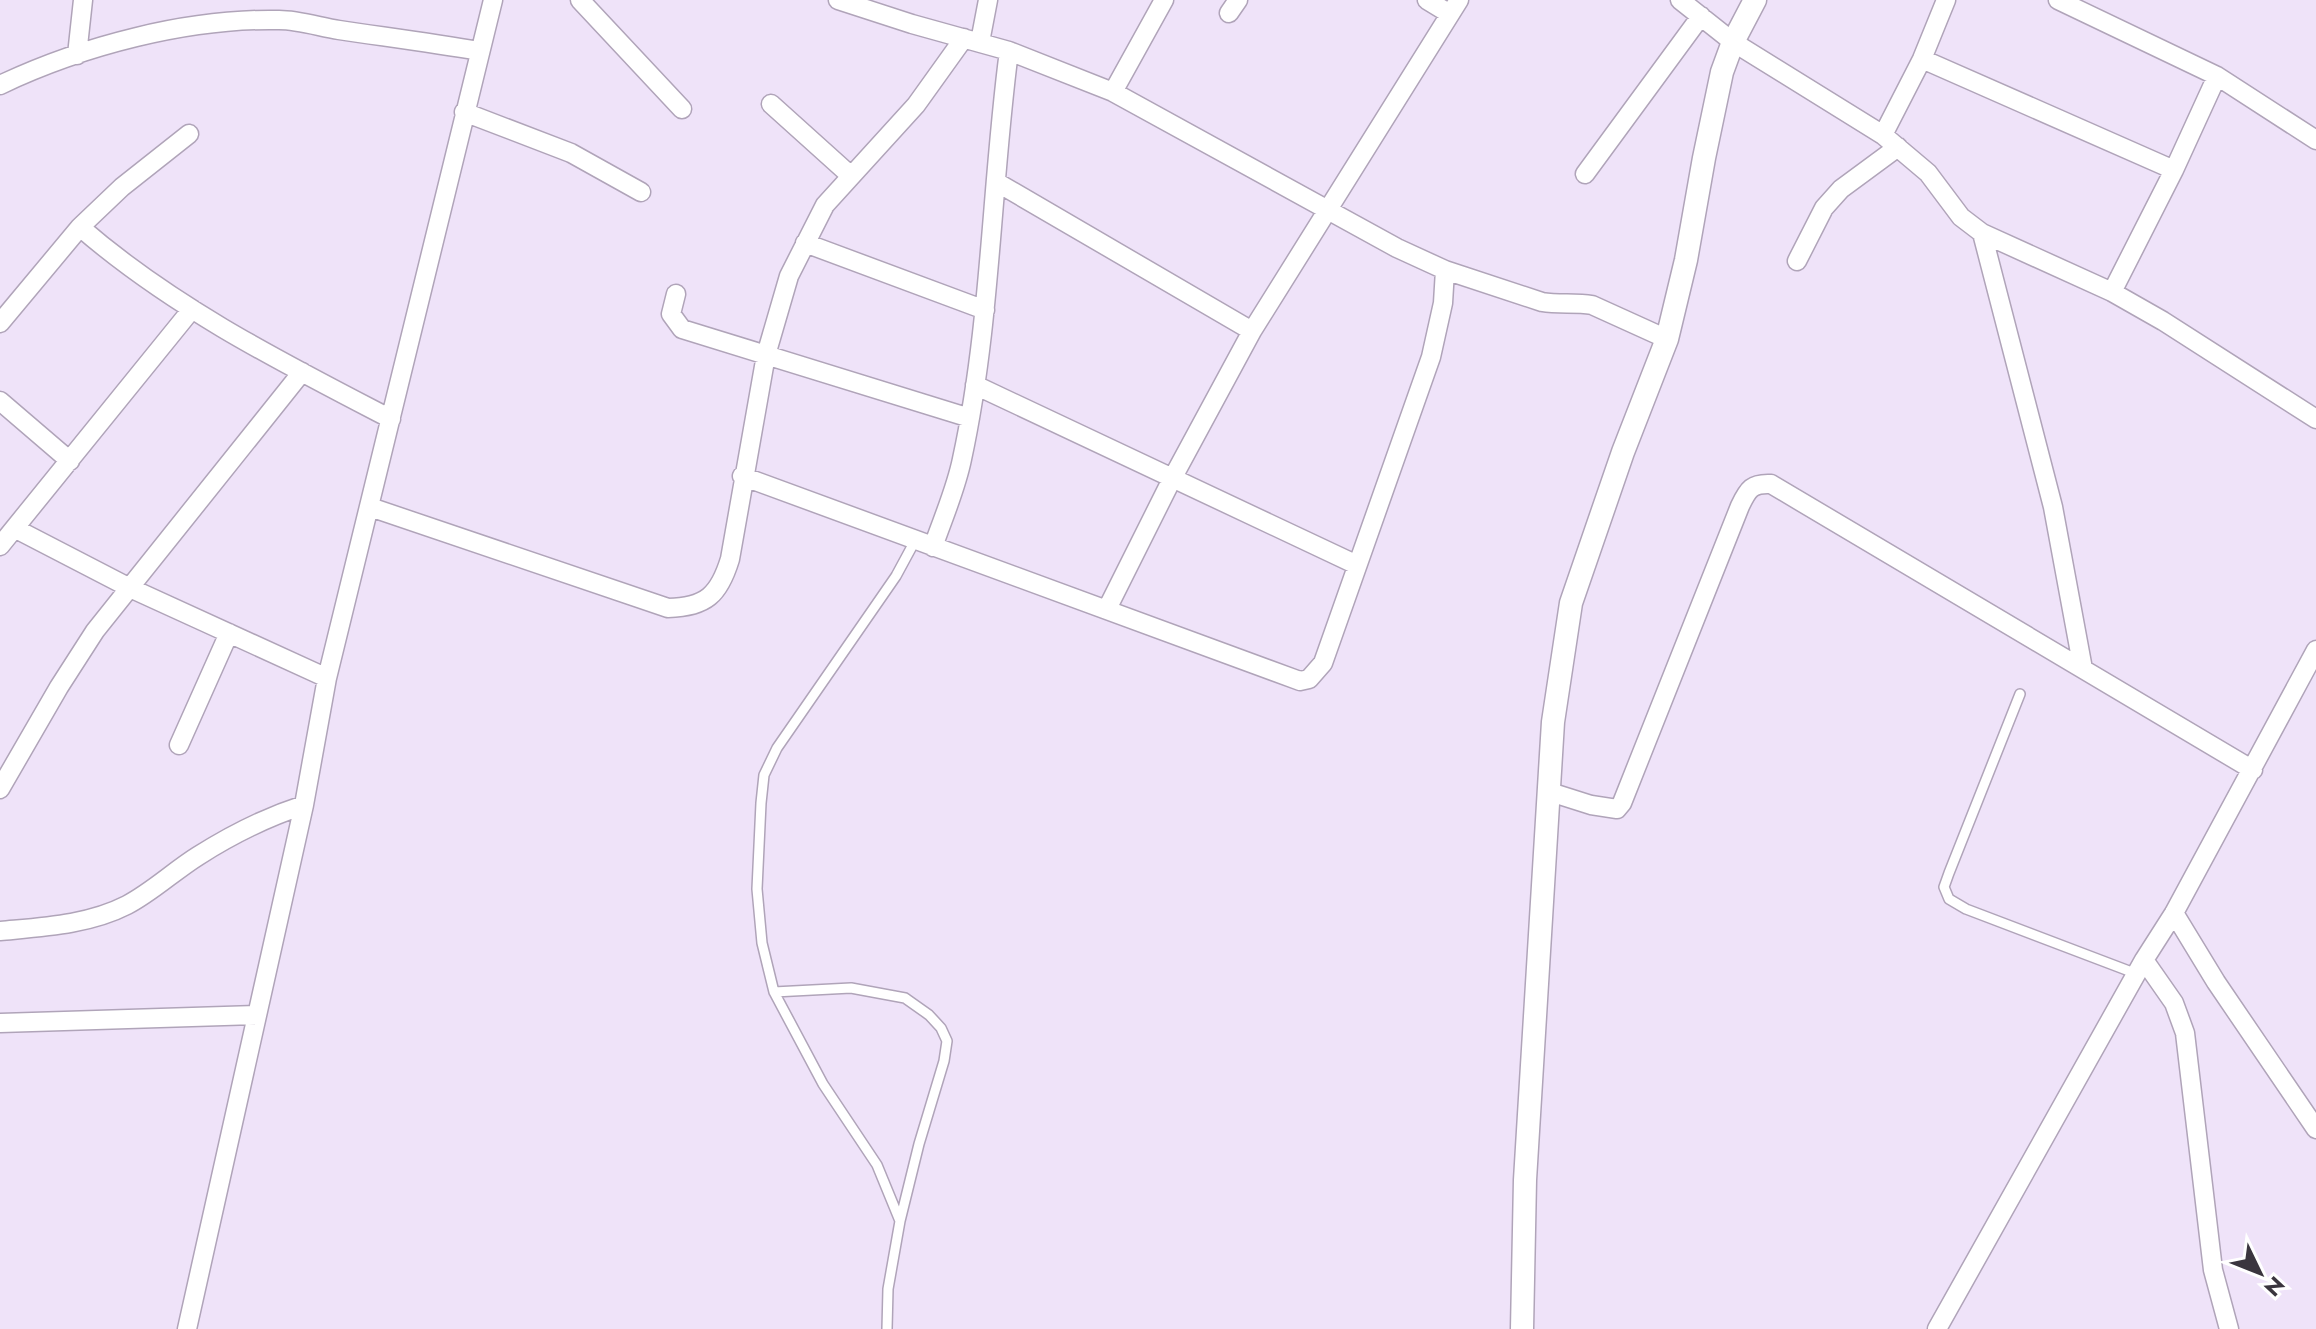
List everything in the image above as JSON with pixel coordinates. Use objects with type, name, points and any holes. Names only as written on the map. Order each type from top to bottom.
[{"type":"street","points":[[77,55],[83,0]]},
{"type":"street","points":[[280,20],[283,0]]},
{"type":"street","points":[[187,1329],[304,805],[327,678],[493,0]]},
{"type":"street","points":[[580,0],[682,109]]},
{"type":"street","points":[[838,0],[1009,51],[1113,92],[1397,248],[1445,270],[1542,302],[1592,305],[1667,339]]},
{"type":"street","points":[[370,507],[668,608],[693,607],[709,597],[722,583],[730,559],[742,476],[766,355],[785,288],[805,243],[825,205],[972,40],[988,0]]},
{"type":"street","points":[[1113,92],[1164,0]]},
{"type":"street","points":[[1107,609],[1172,479],[1252,331],[1455,7],[1427,0]]},
{"type":"street","points":[[1680,0],[1733,42],[1891,141],[1928,173],[1961,217],[1982,233],[2112,292],[2316,419]]},
{"type":"street","points":[[1522,1329],[1525,1180],[1553,722],[1571,603],[1623,452],[1667,339],[1686,260],[1714,109],[1733,42],[1755,0]]},
{"type":"street","points":[[1797,261],[1824,208],[1891,141],[1946,0]]},
{"type":"street","points":[[2058,0],[2217,76],[2316,140]]},
{"type":"street","points":[[1585,174],[1701,16]]},
{"type":"street","points":[[0,85],[37,67],[180,29],[280,20],[479,51]]},
{"type":"street","points":[[924,543],[962,462],[970,418],[985,310],[998,183],[999,128],[1009,51]]},
{"type":"street","points":[[1922,59],[2174,170]]},
{"type":"street","points":[[2112,292],[2174,170],[2217,76]]},
{"type":"street","points":[[771,104],[851,176]]},
{"type":"street","points":[[464,112],[571,153],[641,192]]},
{"type":"street","points":[[0,323],[80,227],[122,187],[189,134]]},
{"type":"street","points":[[998,183],[1252,331]]},
{"type":"street","points":[[80,227],[123,264],[192,309],[391,419]]},
{"type":"street","points":[[1982,233],[2053,507],[2083,669]]},
{"type":"street","points":[[805,243],[985,310]]},
{"type":"street","points":[[742,476],[1300,681],[1309,679],[1323,663],[1431,357],[1443,303],[1445,270]]},
{"type":"street","points":[[676,294],[671,314],[682,329],[970,418]]},
{"type":"street","points":[[0,546],[192,309]]},
{"type":"street","points":[[0,789],[78,657],[302,372]]},
{"type":"street","points":[[975,385],[1357,565]]},
{"type":"street","points":[[0,401],[70,461]]},
{"type":"street","points":[[1550,792],[1605,808],[1617,809],[1622,803],[1740,506],[1747,490],[1757,483],[1771,484],[2253,770]]},
{"type":"street","points":[[16,529],[130,588],[327,678]]},
{"type":"street","points":[[179,745],[229,633]]},
{"type":"street","points":[[1937,1329],[2140,967],[2174,913],[2316,650]]},
{"type":"street","points":[[0,931],[67,925],[116,910],[199,855],[279,813],[304,805]]},
{"type":"street","points":[[2174,913],[2216,982],[2316,1129]]},
{"type":"street","points":[[2140,967],[2174,1003],[2185,1033],[2213,1270],[2229,1329]]},
{"type":"street","points":[[0,1023],[257,1015]]},
{"type":"lane","points":[[900,1221],[877,1165],[823,1084],[774,992],[762,943],[757,889],[764,775],[777,748],[896,576],[924,543]]},
{"type":"lane","points":[[2020,694],[1944,887],[1949,899],[1966,909],[2140,967]]},
{"type":"lane","points":[[774,992],[851,988],[905,998],[929,1015],[941,1028],[947,1041],[900,1221],[888,1289],[887,1329]]}]
